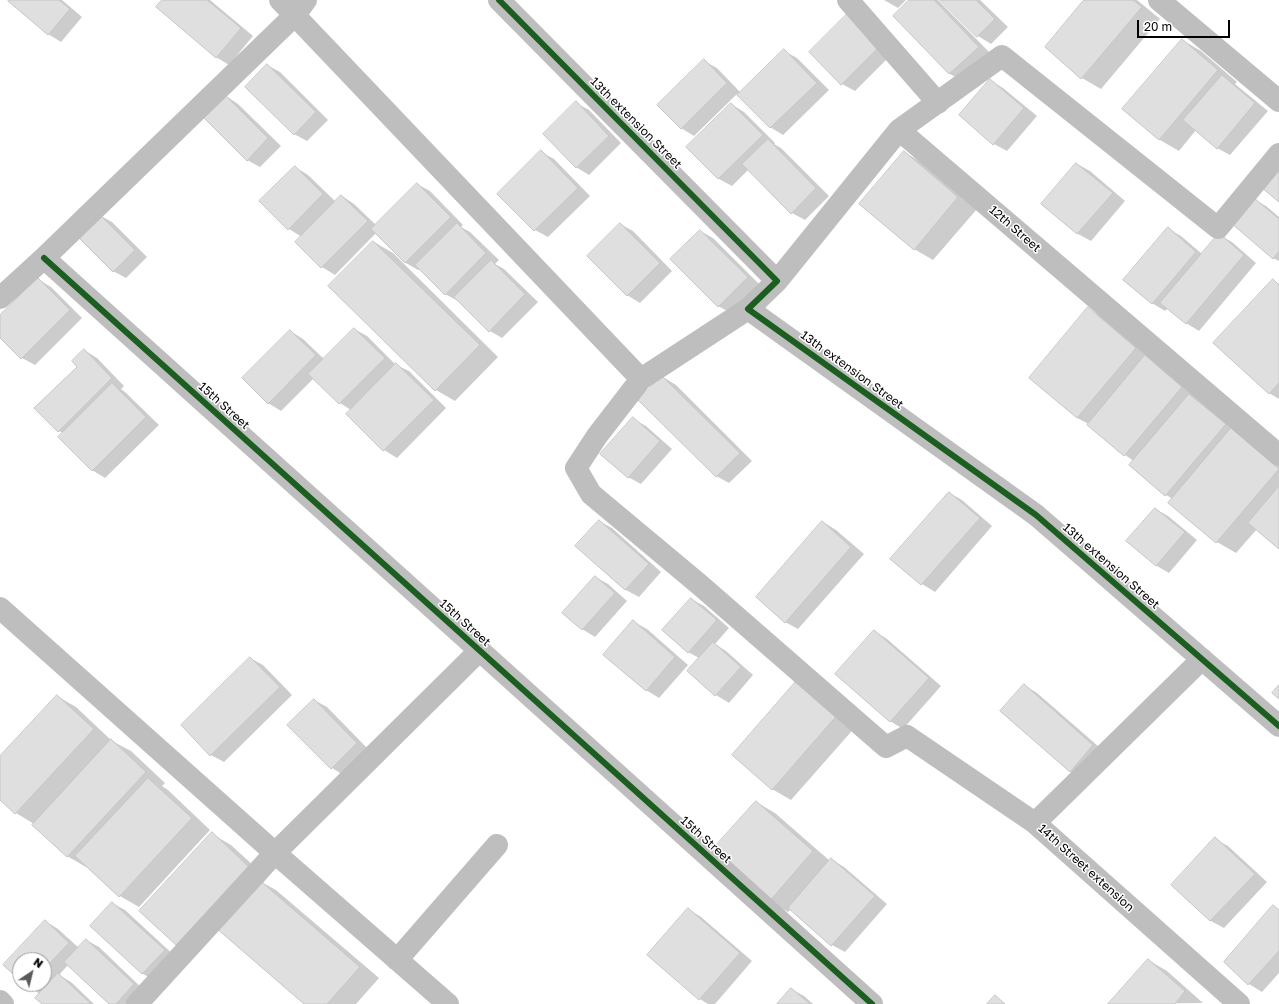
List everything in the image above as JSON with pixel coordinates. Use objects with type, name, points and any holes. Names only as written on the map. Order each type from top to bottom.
[{"type":"street","name":"13th extension Street","points":[[499,0],[777,281]]},
{"type":"street","points":[[848,0],[938,102]]},
{"type":"street","points":[[1159,0],[1279,101]]},
{"type":"street","points":[[0,298],[44,258],[294,5],[642,379]]},
{"type":"street","points":[[1035,823],[907,736],[886,747],[700,585],[590,494],[576,468],[597,436],[642,379],[748,309],[777,281],[899,130],[1002,56],[1218,228],[1279,154]]},
{"type":"street","name":"12th Street","points":[[899,130],[1279,455]]},
{"type":"street","name":"15th Street","points":[[44,258],[872,1004]]},
{"type":"street","name":"13th extension Street","points":[[748,309],[1036,515],[1279,726]]},
{"type":"street","points":[[0,608],[274,853],[448,1004]]},
{"type":"street","points":[[138,1004],[274,853],[479,651]]},
{"type":"street","name":"14th Street extension","points":[[1202,659],[1035,823],[1239,1004]]},
{"type":"street","points":[[397,960],[497,845]]},
{"type":"street","points":[[0,1001],[3,1004]]},
{"type":"building","points":[[59,0],[70,9],[48,35],[8,1]]},
{"type":"building","points":[[162,0],[207,0],[241,28],[216,58],[156,7]]},
{"type":"building","points":[[909,0],[934,0],[979,47],[949,74],[893,16]]},
{"type":"building","points":[[940,0],[976,0],[995,19],[977,37]]},
{"type":"building","points":[[1084,0],[1133,0],[1142,7],[1081,79],[1045,47]]},
{"type":"building","points":[[849,12],[882,44],[841,85],[809,52]]},
{"type":"building","points":[[1182,39],[1218,70],[1159,140],[1122,109]]},
{"type":"building","points":[[784,49],[817,83],[770,128],[737,95]]},
{"type":"building","points":[[704,59],[727,83],[681,129],[657,105]]},
{"type":"building","points":[[267,64],[316,112],[294,135],[245,87]]},
{"type":"building","points":[[1222,75],[1255,103],[1217,149],[1183,120]]},
{"type":"building","points":[[990,79],[1024,108],[993,145],[959,115]]},
{"type":"building","points":[[225,95],[268,138],[247,161],[203,117]]},
{"type":"building","points":[[576,101],[609,136],[576,168],[543,134]]},
{"type":"building","points":[[731,103],[763,135],[718,179],[686,147]]},
{"type":"building","points":[[768,139],[816,188],[791,214],[742,164]]},
{"type":"building","points":[[541,150],[578,188],[534,231],[497,194]]},
{"type":"building","points":[[904,151],[958,197],[914,250],[859,204]]},
{"type":"building","points":[[1279,156],[1279,202],[1256,183]]},
{"type":"building","points":[[1076,163],[1113,193],[1077,234],[1041,204]]},
{"type":"building","points":[[295,166],[323,194],[288,230],[259,201]]},
{"type":"building","points":[[417,183],[451,217],[405,263],[371,229]]},
{"type":"building","points":[[341,195],[368,221],[321,268],[295,242]]},
{"type":"building","points":[[1253,197],[1279,219],[1279,251],[1273,259],[1231,223]]},
{"type":"building","points":[[99,214],[135,250],[113,272],[77,236]]},
{"type":"building","points":[[457,223],[486,253],[445,295],[415,265]]},
{"type":"building","points":[[620,223],[660,263],[627,296],[587,256]]},
{"type":"building","points":[[1168,227],[1196,252],[1152,304],[1123,280]]},
{"type":"building","points":[[700,230],[748,277],[718,307],[670,259]]},
{"type":"building","points":[[1219,233],[1244,255],[1186,324],[1160,303]]},
{"type":"building","points":[[373,241],[480,345],[435,391],[328,286]]},
{"type":"building","points":[[491,260],[525,294],[489,332],[454,297]]},
{"type":"building","points":[[38,278],[70,310],[21,359],[0,338],[0,315]]},
{"type":"building","points":[[1273,279],[1279,285],[1279,383],[1269,394],[1213,343]]},
{"type":"building","points":[[1088,307],[1136,348],[1077,418],[1029,378]]},
{"type":"building","points":[[354,328],[385,358],[339,404],[308,374]]},
{"type":"building","points":[[290,330],[316,355],[268,404],[242,378]]},
{"type":"building","points":[[84,349],[112,378],[58,432],[34,408],[77,367],[72,361]]},
{"type":"building","points":[[1145,355],[1182,387],[1124,456],[1087,425]]},
{"type":"building","points":[[396,363],[434,400],[383,451],[346,414]]},
{"type":"building","points":[[662,376],[740,453],[716,477],[638,400]]},
{"type":"building","points":[[112,383],[146,417],[92,471],[58,437]]},
{"type":"building","points":[[1189,394],[1226,424],[1165,496],[1129,465]]},
{"type":"building","points":[[633,417],[660,441],[628,478],[600,454]]},
{"type":"building","points":[[1231,428],[1279,469],[1216,543],[1168,503]]},
{"type":"building","points":[[1279,486],[1279,549],[1248,523]]},
{"type":"building","points":[[949,492],[980,518],[921,585],[890,559]]},
{"type":"building","points":[[1155,508],[1185,532],[1156,566],[1126,541]]},
{"type":"building","points":[[599,520],[649,564],[625,590],[575,546]]},
{"type":"building","points":[[822,521],[851,547],[785,623],[756,597]]},
{"type":"building","points":[[595,576],[615,593],[582,630],[562,613]]},
{"type":"building","points":[[691,598],[717,620],[688,653],[662,630]]},
{"type":"building","points":[[633,620],[675,657],[646,691],[603,655]]},
{"type":"building","points":[[874,630],[929,678],[890,722],[835,674]]},
{"type":"building","points":[[713,642],[741,667],[715,696],[687,671]]},
{"type":"building","points":[[250,657],[280,687],[210,756],[181,725]]},
{"type":"building","points":[[799,678],[839,713],[772,790],[732,755]]},
{"type":"building","points":[[1024,684],[1093,745],[1070,772],[1000,711]]},
{"type":"building","points":[[1279,685],[1279,699],[1272,693]]},
{"type":"building","points":[[57,695],[94,729],[15,814],[0,800],[0,756]]},
{"type":"building","points":[[314,699],[357,743],[331,769],[287,725]]},
{"type":"building","points":[[111,739],[146,772],[67,857],[32,825]]},
{"type":"building","points":[[148,778],[192,818],[119,897],[75,856]]},
{"type":"building","points":[[756,801],[813,851],[769,902],[711,851]]},
{"type":"building","points":[[212,832],[249,867],[176,945],[139,911]]},
{"type":"building","points":[[1215,837],[1255,874],[1210,921],[1171,885]]},
{"type":"building","points":[[831,858],[875,896],[831,946],[788,908]]},
{"type":"building","points":[[257,878],[360,967],[327,1004],[304,1004],[215,927]]},
{"type":"building","points":[[112,902],[165,950],[142,974],[90,926]]},
{"type":"building","points":[[1273,905],[1279,910],[1279,951],[1248,985],[1224,962]]},
{"type":"building","points":[[688,908],[740,953],[699,1000],[647,955]]},
{"type":"building","points":[[45,920],[69,943],[52,961],[52,952],[15,952]]},
{"type":"building","points":[[86,939],[134,984],[116,1004],[109,1004],[64,962]]},
{"type":"building","points":[[12,955],[12,973],[3,965]]},
{"type":"building","points":[[1148,959],[1185,991],[1175,1004],[1108,1004]]},
{"type":"building","points":[[58,973],[91,1004],[42,1004],[35,998],[41,992],[52,992],[52,980]]},
{"type":"building","points":[[791,988],[810,1004],[777,1004]]},
{"type":"building","points":[[995,995],[1005,1004],[987,1004]]},
{"type":"cycle path","points":[[499,0],[777,281],[748,309],[1036,515],[1279,726]]},
{"type":"cycle path","points":[[44,258],[872,1004]]}]
